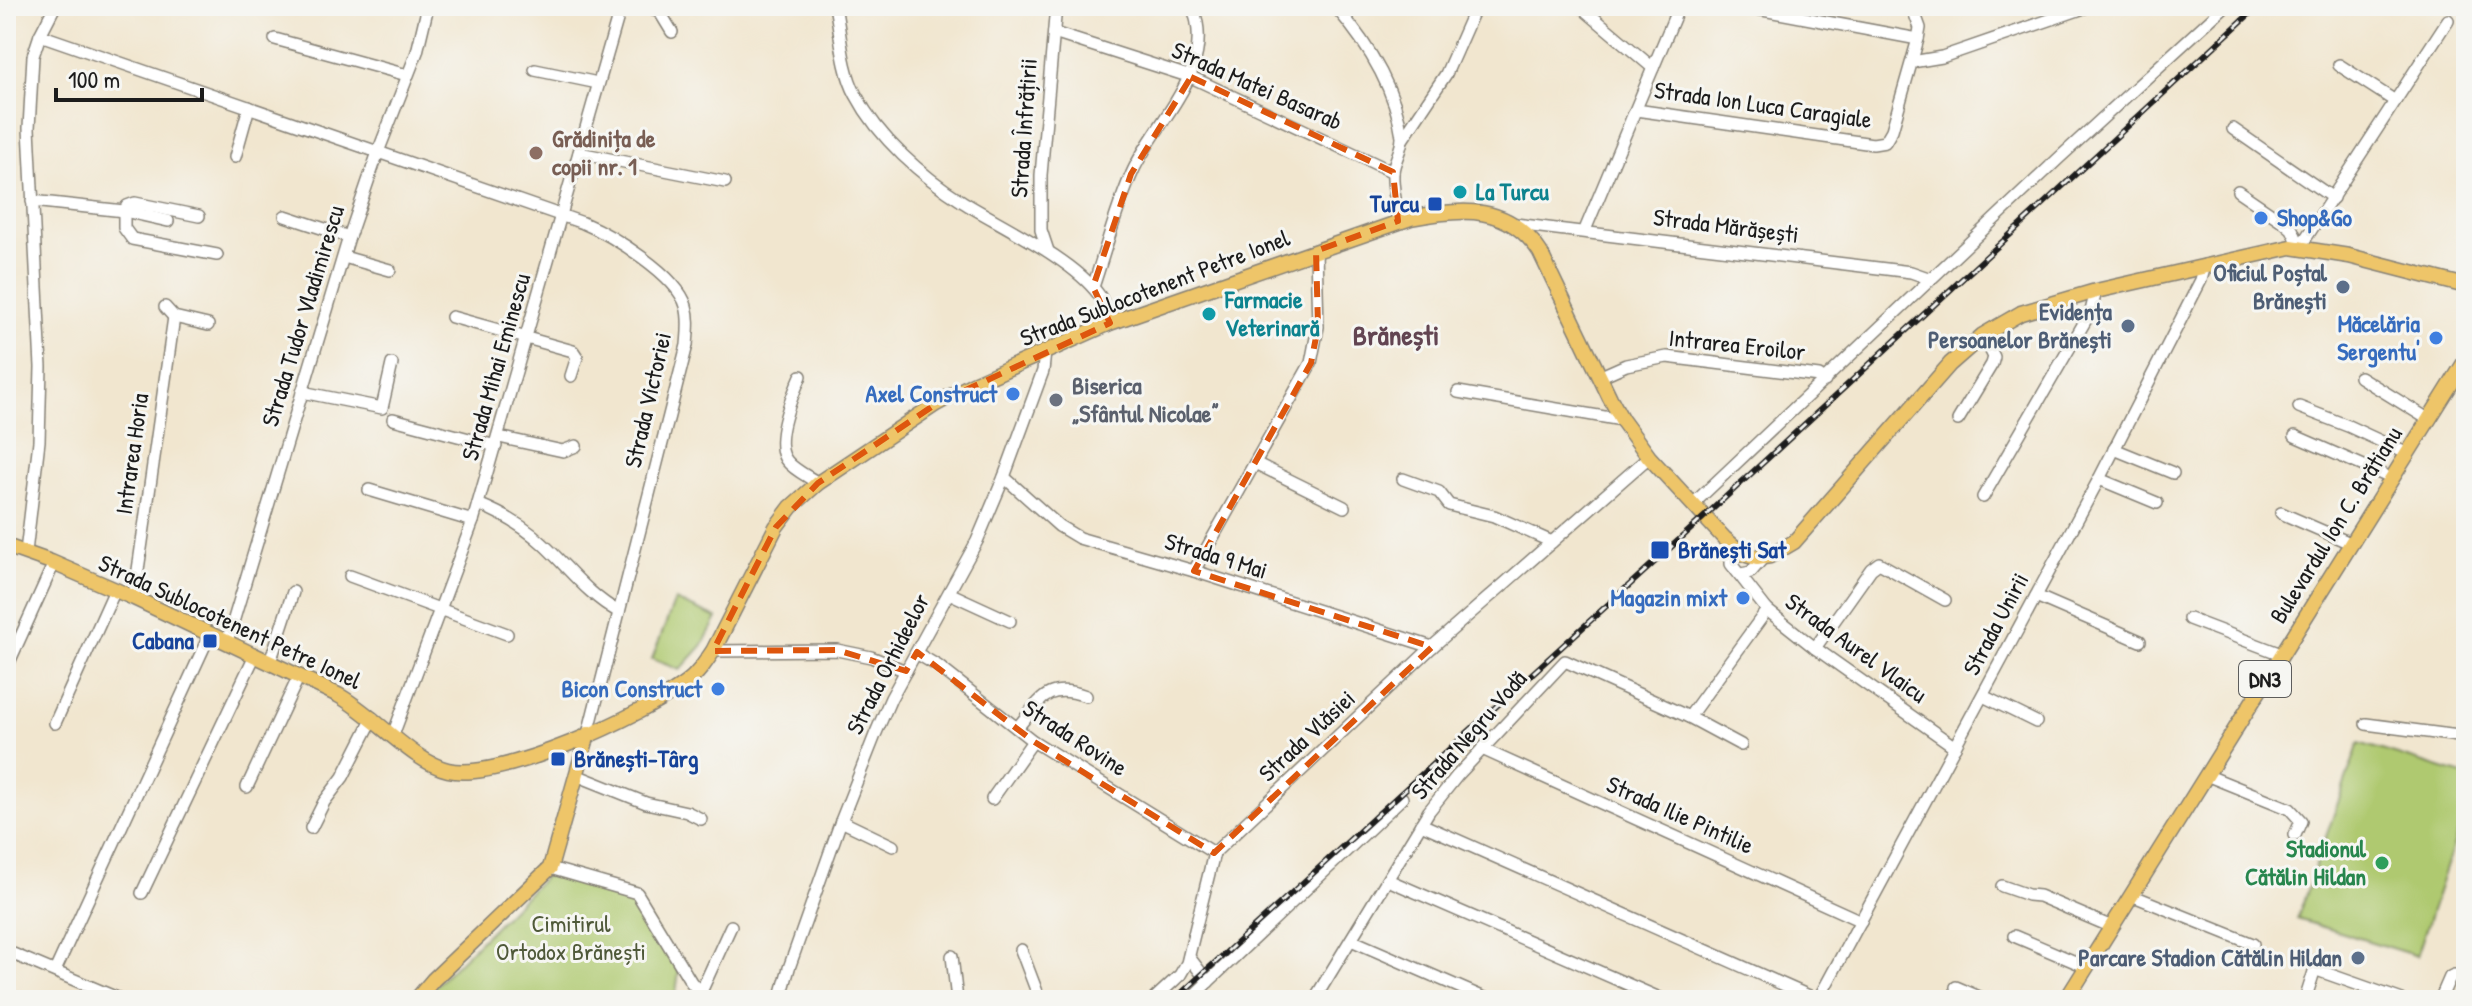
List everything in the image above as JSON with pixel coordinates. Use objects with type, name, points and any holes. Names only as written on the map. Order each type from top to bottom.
[{"type":"main road","name":"Strada Sublocotenent Petre Ionel","points":[[6,547],[54,563],[134,598],[353,703],[430,763],[467,772],[520,761],[588,734],[685,684],[702,668],[713,651],[782,517],[818,483],[936,404],[1110,323],[1398,221],[1426,215],[1475,212],[1498,216],[1515,224]]},
{"type":"main road","points":[[1515,224],[1527,233],[1540,252],[1599,377],[1622,420],[1649,457],[1731,545],[1747,556],[1763,558],[1779,553],[1800,537],[1950,364],[1983,335],[2021,313],[2096,291],[2280,248],[2300,247],[2388,265],[2466,286]]},
{"type":"main road","name":"Bulevardul Ion C. Brătianu","points":[[2066,1000],[2466,360]]},
{"type":"main road","name":"Strada Victoriei","points":[[550,868],[588,734]]},
{"type":"main road","points":[[416,1000],[550,868]]},
{"type":"street","points":[[26,552],[35,488],[40,408],[40,323],[29,128],[33,56],[55,6]]},
{"type":"street","name":"Strada Tudor Vladimirescu","points":[[227,642],[349,237],[423,34],[428,6]]},
{"type":"street","name":"Strada Mihai Eminescu","points":[[393,735],[473,521],[621,6]]},
{"type":"street","points":[[650,6],[661,14],[672,32]]},
{"type":"street","points":[[835,6],[849,79],[864,110],[879,129],[922,171],[962,201],[1048,252],[1093,287],[1105,306],[1110,323]]},
{"type":"street","name":"Strada Înfrățirii","points":[[1048,252],[1041,230],[1041,175],[1056,6]]},
{"type":"street","points":[[1093,287],[1131,174],[1191,77],[1200,33],[1192,6]]},
{"type":"street","points":[[1335,6],[1357,32],[1375,61],[1394,108],[1402,140]]},
{"type":"street","points":[[1398,221],[1393,172],[1402,140],[1446,74],[1476,6]]},
{"type":"street","name":"Strada Ion Luca Caragiale","points":[[1585,230],[1679,6]]},
{"type":"street","points":[[1741,6],[1918,39]]},
{"type":"street","name":"Strada Ion Luca Caragiale","points":[[1636,110],[1879,144],[1889,137],[1918,39],[1920,28],[1912,6]]},
{"type":"street","points":[[1912,62],[1942,57],[2090,6]]},
{"type":"street","points":[[1693,504],[2225,6]]},
{"type":"street","points":[[1587,12],[1653,68]]},
{"type":"street","points":[[2300,247],[2448,20]]},
{"type":"street","name":"Strada Matei Basarab","points":[[1054,33],[1191,77],[1393,172]]},
{"type":"street","name":"Strada Victoriei","points":[[40,35],[563,216],[602,232],[649,264],[681,295],[689,322],[687,345],[588,734]]},
{"type":"street","points":[[275,39],[407,75]]},
{"type":"street","points":[[2339,65],[2395,101]]},
{"type":"street","points":[[535,70],[598,83]]},
{"type":"street","points":[[235,157],[249,107]]},
{"type":"street","points":[[2233,129],[2333,198]]},
{"type":"street","points":[[579,153],[725,182]]},
{"type":"street","points":[[2238,191],[2292,229],[2300,247]]},
{"type":"street","points":[[32,201],[124,211],[168,221]]},
{"type":"street","points":[[199,216],[135,203],[124,211],[125,232],[132,239],[217,255]]},
{"type":"street","points":[[285,216],[349,237]]},
{"type":"street","name":"Strada Mărășești","points":[[1515,224],[1585,230],[1911,272],[1931,279]]},
{"type":"street","points":[[1194,571],[1311,363],[1318,327],[1316,251]]},
{"type":"street","points":[[344,257],[390,270]]},
{"type":"street","name":"Strada Unirii","points":[[1818,1000],[2099,479],[2201,280],[2205,265]]},
{"type":"street","points":[[1983,497],[2091,311],[2096,291]]},
{"type":"street","points":[[165,307],[174,317],[208,325]]},
{"type":"street","name":"Intrarea Horia","points":[[134,598],[174,317]]},
{"type":"street","points":[[452,317],[573,351],[577,357],[571,376]]},
{"type":"street","points":[[1958,420],[1992,364],[1994,357],[1983,335]]},
{"type":"street","name":"Strada Orhideelor","points":[[780,1000],[841,821],[884,714],[977,541],[1043,371],[1045,352]]},
{"type":"street","name":"Intrarea Eroilor","points":[[1599,377],[1626,365],[1667,357],[1819,376],[1825,381]]},
{"type":"street","points":[[302,392],[382,408],[392,364]]},
{"type":"street","points":[[801,376],[781,445],[786,460],[818,483]]},
{"type":"street","points":[[2360,377],[2428,419]]},
{"type":"street","points":[[1458,392],[1622,420]]},
{"type":"street","points":[[2299,407],[2406,453]]},
{"type":"street","points":[[393,419],[563,451],[576,446]]},
{"type":"street","points":[[2295,436],[2391,478]]},
{"type":"street","points":[[2114,449],[2173,473]]},
{"type":"street","name":"Strada Vlăsiei","points":[[1214,853],[1432,647],[1649,457]]},
{"type":"street","points":[[1255,463],[1344,507]]},
{"type":"street","name":"Strada 9 Mai","points":[[1004,477],[1069,533],[1432,647]]},
{"type":"street","points":[[1403,479],[1439,492],[1449,505],[1494,516],[1552,542]]},
{"type":"street","points":[[2099,479],[2157,503]]},
{"type":"street","points":[[369,490],[473,521]]},
{"type":"street","points":[[478,504],[526,530],[585,588],[619,612]]},
{"type":"street","points":[[2281,513],[2350,543]]},
{"type":"street","points":[[1731,545],[1729,560],[1741,574],[1751,572],[1763,558]]},
{"type":"street","points":[[6,669],[54,563]]},
{"type":"street","points":[[1815,648],[1871,569],[1879,563],[1945,600]]},
{"type":"street","name":"Strada Aurel Vlaicu","points":[[1741,574],[1745,585],[1767,610],[1815,648],[1955,747]]},
{"type":"street","points":[[350,576],[507,634]]},
{"type":"street","points":[[55,723],[115,590]]},
{"type":"street","points":[[270,662],[293,592]]},
{"type":"street","points":[[949,593],[1010,621]]},
{"type":"street","points":[[2036,596],[2140,641]]},
{"type":"street","points":[[1689,717],[1767,610]]},
{"type":"street","points":[[2189,619],[2281,654]]},
{"type":"street","points":[[55,971],[210,634]]},
{"type":"street","points":[[713,651],[837,650],[871,657],[906,671]]},
{"type":"street","name":"Strada Rovine","points":[[916,653],[938,666],[1033,741],[1214,853]]},
{"type":"street","points":[[142,893],[255,655]]},
{"type":"street","name":"Strada Negru Vodă","points":[[1314,1000],[1442,794],[1565,661],[1689,717],[1741,745]]},
{"type":"street","points":[[247,787],[299,676]]},
{"type":"street","points":[[1017,728],[1039,701],[1051,692],[1065,689],[1086,696]]},
{"type":"street","points":[[1983,696],[2036,722]]},
{"type":"street","points":[[311,828],[324,802],[343,777],[373,718]]},
{"type":"street","points":[[2366,724],[2466,737]]},
{"type":"street","points":[[992,799],[1033,741]]},
{"type":"street","name":"Strada Ilie Pintilie","points":[[1482,749],[1861,921]]},
{"type":"street","points":[[576,775],[646,803],[687,812],[701,819]]},
{"type":"street","points":[[2206,775],[2290,809],[2301,821],[2295,835]]},
{"type":"street","points":[[1189,1000],[1402,798]]},
{"type":"street","points":[[841,821],[893,846]]},
{"type":"street","points":[[1421,824],[1818,1000]]},
{"type":"street","points":[[1153,1000],[1180,975],[1189,957],[1214,853]]},
{"type":"street","points":[[550,868],[637,893],[703,997]]},
{"type":"street","points":[[1388,880],[1664,1000]]},
{"type":"street","points":[[2002,886],[2022,894],[2039,896],[2112,927]]},
{"type":"street","points":[[2131,895],[2253,944]]},
{"type":"street","points":[[703,997],[731,926]]},
{"type":"street","points":[[2014,936],[2087,967]]},
{"type":"street","points":[[1351,940],[1489,1000]]},
{"type":"street","points":[[1021,950],[1040,1000]]},
{"type":"street","points":[[6,951],[122,1000]]},
{"type":"street","points":[[952,956],[957,1000]]},
{"type":"street","points":[[1189,957],[1208,982]]},
{"type":"street","points":[[2305,1000],[2316,964],[2402,1000]]},
{"type":"street","points":[[2440,1000],[2450,977],[2466,977]]},
{"type":"street","points":[[1956,987],[1986,1000]]},
{"type":"highlighted area","points":[[1191,77],[1393,172],[1398,221],[1316,251],[1318,327],[1311,363],[1194,571],[1432,647],[1214,853],[1033,741],[917,652],[906,671],[837,650],[713,651],[776,527],[818,483],[936,404],[1110,323],[1093,287],[1131,174]]},
{"type":"green space","points":[[675,600],[717,618],[702,646],[680,670],[652,659]]},
{"type":"green space","name":"Stadionul Cătălin Hildan","points":[[2359,743],[2466,776],[2466,807],[2417,956],[2297,919]]},
{"type":"green space","name":"Cimitirul Ortodox Brănești","points":[[551,870],[634,895],[679,971],[675,1000],[421,1000]]},
{"type":"railway","points":[[1174,1000],[2258,6]]},
{"type":"place","name":"Grădinița de copii nr. 1","points":[[536,153]]},
{"type":"place","name":"La Turcu","points":[[1460,192]]},
{"type":"place","name":"Turcu","points":[[1435,204]]},
{"type":"place","name":"Shop&Go","points":[[2261,218]]},
{"type":"place","name":"Oficiul Poștal Brănești","points":[[2343,287]]},
{"type":"place","name":"Farmacie Veterinară","points":[[1209,314]]},
{"type":"place","name":"Evidența Persoanelor Brănești","points":[[2128,326]]},
{"type":"place","name":"Măcelăria Sergentu'","points":[[2436,338]]},
{"type":"place","name":"Axel Construct","points":[[1013,394]]},
{"type":"place","name":"Biserica „Sfântul Nicolae”","points":[[1056,400]]},
{"type":"place","name":"Brănești Sat","points":[[1660,550]]},
{"type":"place","name":"Magazin mixt","points":[[1743,598]]},
{"type":"place","name":"Cabana","points":[[210,641]]},
{"type":"place","name":"Bicon Construct","points":[[718,689]]},
{"type":"place","name":"Brănești-Târg","points":[[558,759]]},
{"type":"place","name":"Stadionul Cătălin Hildan","points":[[2382,863]]},
{"type":"place","name":"Parcare Stadion Cătălin Hildan","points":[[2358,958]]},
{"type":"district","name":"Brănești","points":[[1396,335]]}]
